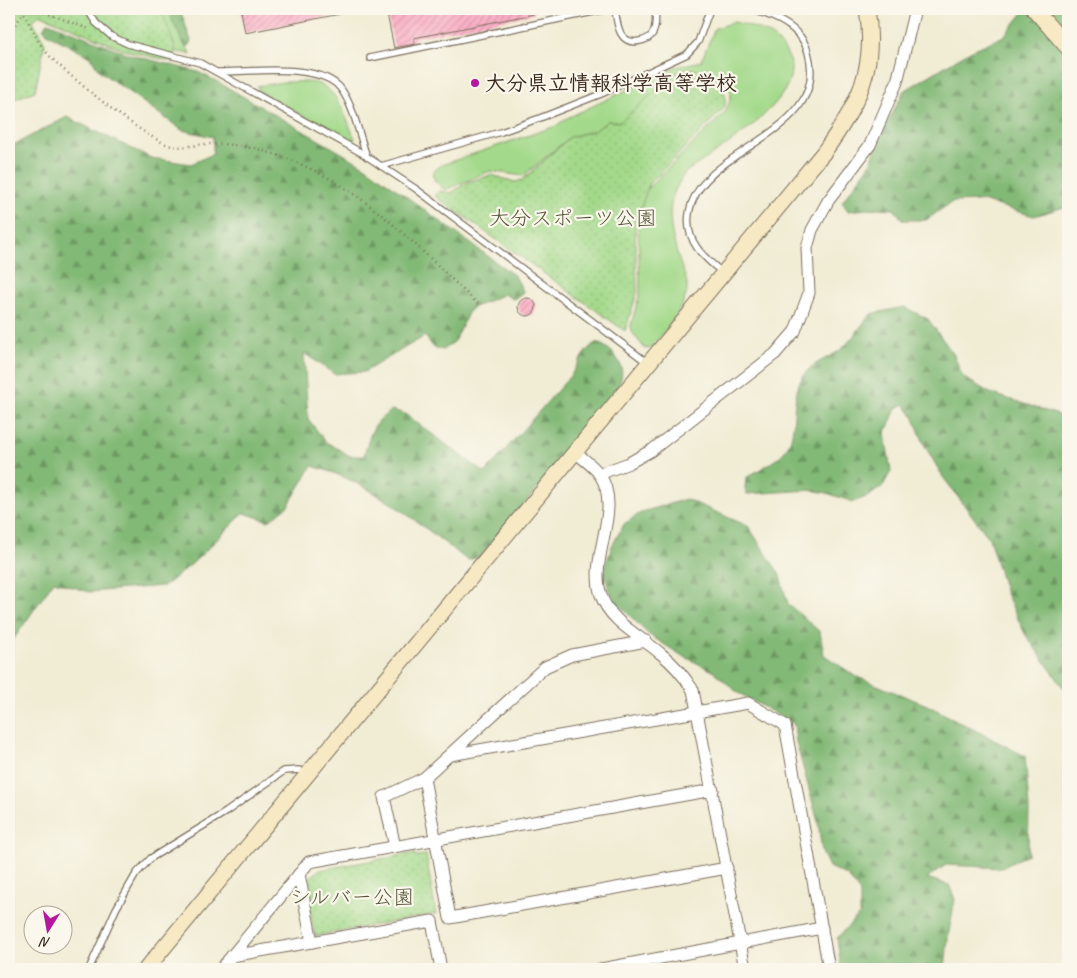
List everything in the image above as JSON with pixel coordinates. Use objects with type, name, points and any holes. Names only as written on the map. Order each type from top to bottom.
[{"type":"street","points":[[146,969],[820,157],[854,108],[864,84],[870,34],[867,9]]},
{"type":"street","points":[[599,474],[628,463],[652,450],[775,354],[795,332],[809,293],[807,248],[812,230],[828,201],[874,136],[897,82],[915,9]]},
{"type":"street","points":[[1034,9],[1068,48]]},
{"type":"street","points":[[575,452],[599,474],[607,499],[597,580],[601,596],[613,616],[646,641],[685,678],[693,690],[745,969]]},
{"type":"street","points":[[395,847],[384,798],[424,778],[545,667],[554,661],[646,641]]},
{"type":"street","points":[[450,755],[698,710],[748,703],[785,725],[829,969]]},
{"type":"street","points":[[424,778],[450,918],[727,868]]},
{"type":"street","points":[[221,969],[309,862],[712,790]]},
{"type":"street","points":[[299,874],[312,942]]},
{"type":"street","points":[[232,956],[432,921],[441,969]]},
{"type":"street","points":[[601,969],[822,928]]},
{"type":"lane","points":[[87,9],[96,23],[111,36],[128,44],[192,60],[217,72],[367,157],[563,298],[648,363]]},
{"type":"lane","points":[[370,58],[608,9]]},
{"type":"lane","points":[[615,9],[621,35],[626,40],[638,42],[649,38],[652,34],[656,9]]},
{"type":"lane","points":[[381,166],[500,132],[540,118],[601,94],[687,54],[698,42],[710,9]]},
{"type":"lane","points":[[723,273],[702,254],[690,238],[688,226],[692,200],[708,177],[771,132],[794,112],[802,101],[809,82],[809,55],[798,35],[779,19],[750,9]]},
{"type":"lane","points":[[217,72],[312,72],[333,80],[346,96],[367,157]]},
{"type":"lane","points":[[89,969],[120,902],[136,874],[151,858],[226,812],[284,771],[299,770],[306,775]]},
{"type":"path","points":[[22,9],[39,42],[59,66],[152,138],[176,147],[215,144],[250,147],[313,170],[350,191],[372,208],[478,304]]},
{"type":"path","points":[[35,9],[95,32]]},
{"type":"path","points":[[9,32],[24,13]]},
{"type":"green space","points":[[9,9],[161,9],[175,47],[175,62],[124,50],[39,14],[33,21],[45,43],[35,91],[9,101]]},
{"type":"green space","points":[[94,9],[169,9],[182,41],[191,54],[176,52]]},
{"type":"green space","points":[[169,9],[180,9],[191,41],[189,46],[185,46]]},
{"type":"green space","points":[[1026,9],[1068,9],[1068,206],[1034,216],[982,201],[952,202],[926,220],[903,220],[894,209],[878,208],[848,211],[842,202],[869,166],[885,127],[904,91],[970,51],[1004,36]]},
{"type":"green space","points":[[48,22],[128,54],[198,72],[216,81],[366,167],[515,276],[523,291],[521,295],[513,299],[504,294],[470,309],[454,342],[443,350],[434,348],[425,336],[364,372],[334,374],[304,353],[308,419],[326,442],[350,456],[364,456],[368,441],[376,424],[392,410],[405,414],[485,473],[571,375],[590,347],[597,343],[612,352],[617,358],[622,370],[622,376],[611,401],[480,557],[467,560],[394,505],[355,482],[312,466],[288,506],[269,521],[244,513],[193,563],[164,586],[89,592],[54,581],[9,646],[9,144],[15,144],[67,117],[151,158],[191,164],[213,154],[213,137],[182,130],[101,72],[90,57],[48,34],[43,29]]},
{"type":"green space","points":[[734,22],[764,32],[777,41],[787,54],[791,71],[786,88],[774,105],[738,137],[686,172],[678,183],[671,205],[670,216],[673,239],[687,283],[686,296],[667,328],[651,348],[645,349],[632,332],[631,325],[640,293],[638,223],[645,191],[724,113],[730,98],[729,87],[725,82],[706,71],[673,82],[622,123],[608,121],[596,130],[570,137],[523,176],[490,171],[445,190],[435,181],[432,173],[441,165],[556,126],[567,118],[676,67],[701,61],[715,28]]},
{"type":"green space","name":"大分スポーツ公園","points":[[688,68],[704,72],[721,85],[724,91],[725,107],[649,184],[635,225],[637,293],[625,331],[435,196],[439,191],[451,193],[468,182],[491,175],[515,182],[522,180],[570,137],[596,130],[608,121],[620,122],[675,74]]},
{"type":"green space","points":[[284,82],[316,83],[331,91],[345,114],[355,139],[351,143],[259,91],[257,86]]},
{"type":"green space","points":[[904,307],[928,319],[954,355],[963,377],[990,393],[1068,418],[1068,694],[1025,634],[1005,591],[989,538],[943,477],[925,446],[913,416],[904,404],[896,409],[885,434],[891,471],[883,486],[869,496],[853,502],[827,493],[811,490],[747,494],[745,488],[746,478],[777,459],[789,444],[797,391],[800,381],[806,372],[813,365],[844,347],[871,314]]},
{"type":"green space","points":[[686,499],[748,526],[779,573],[788,604],[820,632],[824,655],[857,677],[927,705],[1025,756],[1029,808],[1028,854],[1002,868],[946,865],[927,878],[949,885],[955,899],[948,937],[945,969],[841,969],[837,938],[860,914],[860,893],[848,876],[829,867],[822,852],[818,822],[796,742],[794,724],[737,692],[713,671],[681,655],[648,634],[617,603],[608,587],[604,570],[612,546],[624,524],[642,512]]},
{"type":"green space","name":"シルバー公園","points":[[414,853],[415,856],[426,855],[436,914],[315,936],[305,882],[319,870]]},
{"type":"building","points":[[254,9],[340,9],[340,14],[245,33],[241,11]]},
{"type":"building","points":[[386,9],[407,9],[407,13],[429,9],[534,9],[534,14],[414,38],[415,44],[394,48]]},
{"type":"building","points":[[527,298],[535,303],[536,307],[531,315],[527,316],[519,311],[518,307],[523,299]]},
{"type":"place","name":"大分県立情報科学高等学校","points":[[475,83]]}]
